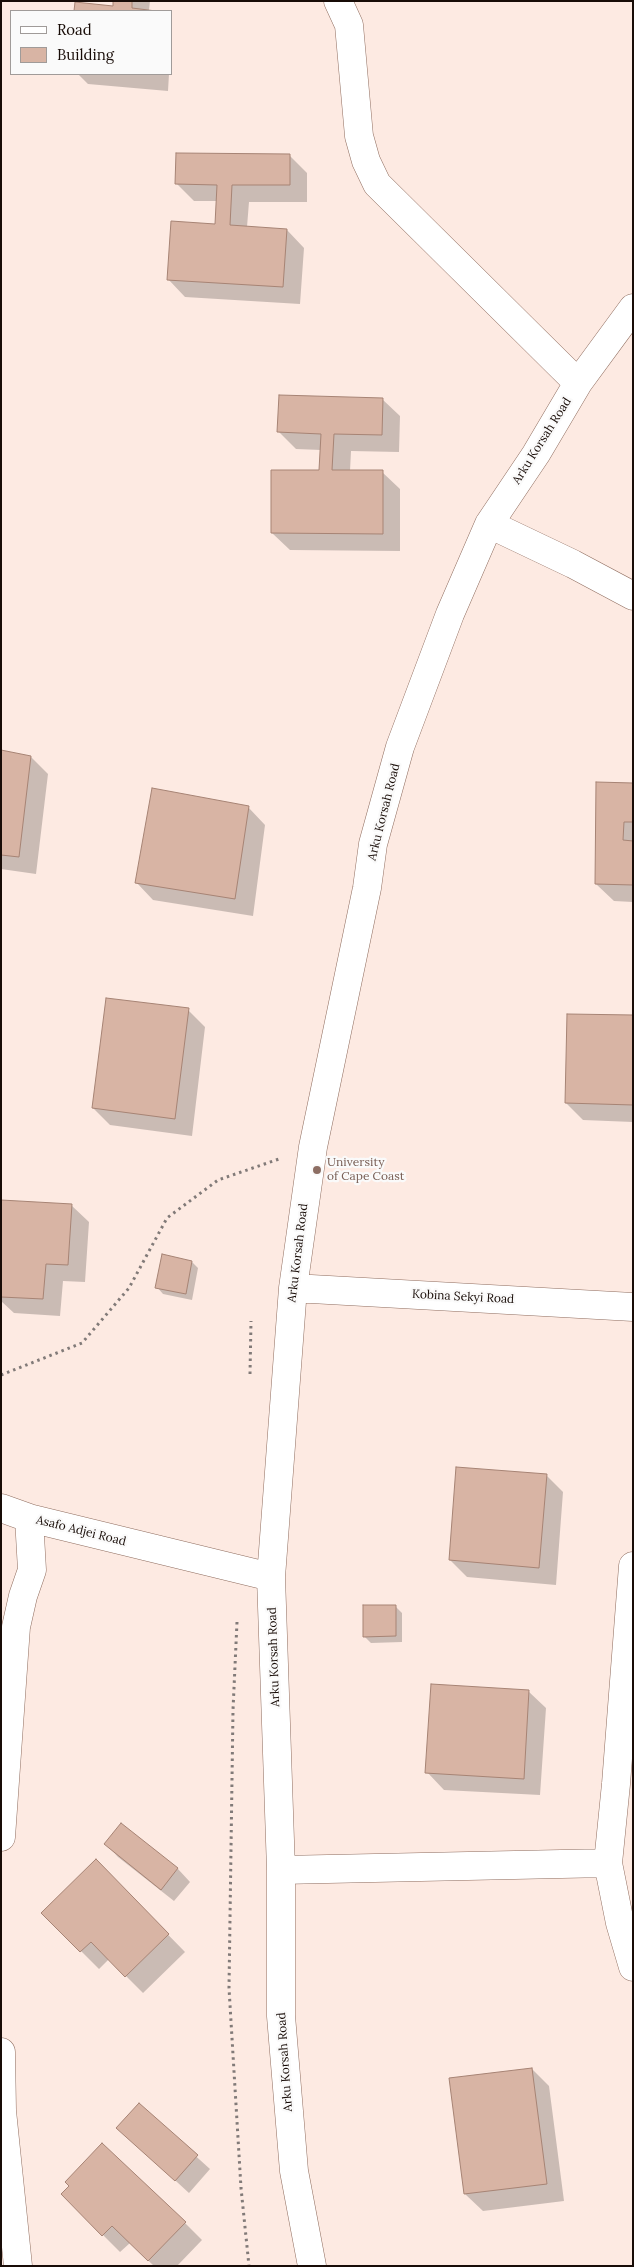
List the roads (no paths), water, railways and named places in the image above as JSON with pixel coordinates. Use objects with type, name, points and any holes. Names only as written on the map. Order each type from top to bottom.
[{"type":"street","points":[[338,1],[348,25],[358,136],[366,161],[377,184],[578,383]]},
{"type":"street","name":"Arku Korsah Road","points":[[312,2266],[294,2172],[281,2016],[281,1870],[271,1578],[293,1288],[313,1147],[367,888],[373,844],[400,747],[450,614],[489,524],[536,454],[578,383],[633,308]]},
{"type":"street","points":[[489,524],[573,564],[633,596]]},
{"type":"street","name":"Kobina Sekyi Road","points":[[293,1288],[633,1307]]},
{"type":"street","points":[[1,1508],[29,1518]]},
{"type":"street","name":"Asafo Adjei Road","points":[[1,1837],[16,1628],[23,1596],[32,1570],[29,1518],[271,1578]]},
{"type":"street","points":[[633,1566],[608,1863],[620,1923],[633,1967]]},
{"type":"street","points":[[281,1870],[608,1863]]},
{"type":"street","points":[[1,2052],[2,2111],[18,2266]]},
{"type":"place","name":"University of Cape Coast","points":[[317,1170]]}]
